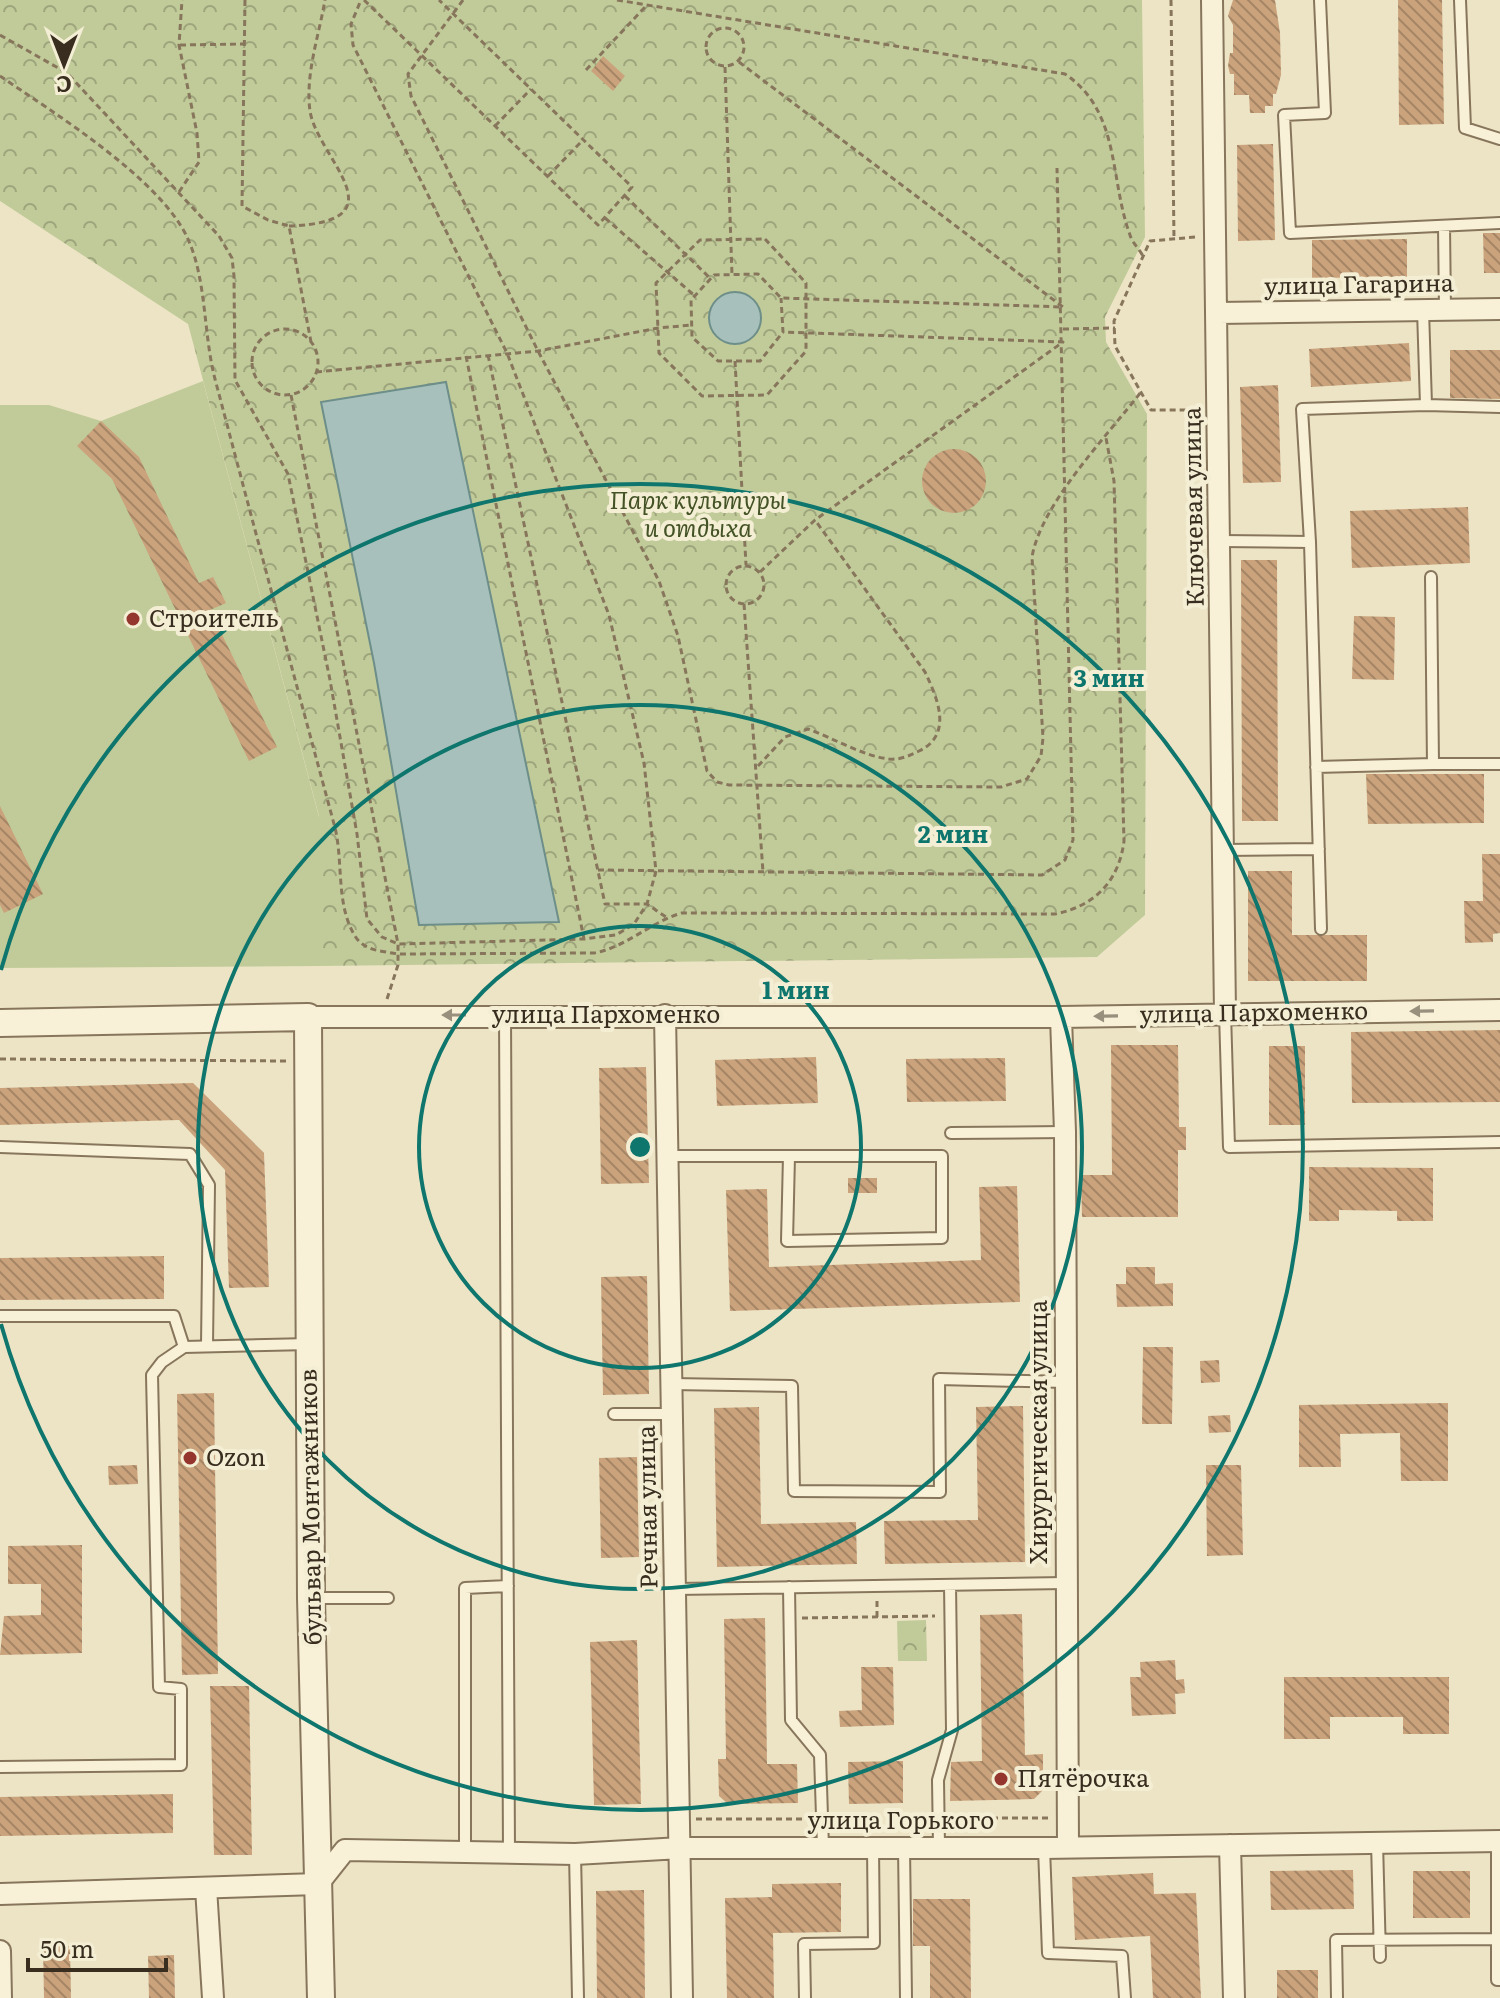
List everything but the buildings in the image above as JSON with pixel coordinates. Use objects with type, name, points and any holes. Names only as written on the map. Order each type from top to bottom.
[{"type":"street","name":"Ключевая улица","points":[[1212,0],[1225,1013]]},
{"type":"street","name":"улица Гагарина","points":[[1218,313],[1500,309]]},
{"type":"street","name":"улица Пархоменко","points":[[0,1023],[382,1016],[1061,1017],[1500,1010]]},
{"type":"street","name":"Речная улица","points":[[665,1015],[682,1998]]},
{"type":"street","name":"бульвар Монтажников","points":[[308,1017],[311,1598],[321,1998]]},
{"type":"street","name":"Хирургическая улица","points":[[1061,1017],[1065,1132],[1068,1847]]},
{"type":"street","name":"улица Горького","points":[[318,1884],[345,1850],[575,1854],[681,1848],[1044,1848],[1498,1841]]},
{"type":"street","points":[[1230,1845],[1234,1998]]},
{"type":"street","points":[[0,1894],[318,1884]]},
{"type":"street","points":[[206,1888],[213,1998]]},
{"type":"street","points":[[0,1951],[1,1998]]},
{"type":"lane","points":[[1320,0],[1325,113],[1284,115],[1290,233],[1500,223]]},
{"type":"lane","points":[[1460,0],[1465,128],[1500,139]]},
{"type":"lane","points":[[1444,226],[1445,310]]},
{"type":"lane","points":[[1423,310],[1426,405]]},
{"type":"lane","points":[[1321,929],[1310,542],[1302,409],[1426,405],[1500,407]]},
{"type":"lane","points":[[1220,541],[1310,542]]},
{"type":"lane","points":[[1431,577],[1433,764]]},
{"type":"lane","points":[[1316,767],[1500,764]]},
{"type":"lane","points":[[1223,850],[1319,849]]},
{"type":"lane","points":[[1225,1013],[1229,1147],[1500,1142]]},
{"type":"lane","points":[[505,1015],[509,1853]]},
{"type":"lane","points":[[951,1133],[1065,1132]]},
{"type":"lane","points":[[0,1147],[190,1154],[209,1185],[207,1346]]},
{"type":"lane","points":[[668,1156],[789,1156],[942,1156],[942,1238],[787,1241],[789,1156]]},
{"type":"lane","points":[[0,1316],[174,1316],[184,1347]]},
{"type":"lane","points":[[0,1767],[181,1765],[181,1689],[159,1687],[152,1375],[162,1362],[184,1347],[310,1344]]},
{"type":"lane","points":[[671,1384],[792,1386],[794,1491],[940,1492],[939,1379],[1065,1382]]},
{"type":"lane","points":[[614,1414],[672,1414]]},
{"type":"lane","points":[[675,1589],[1065,1583]]},
{"type":"lane","points":[[939,1847],[939,1774],[952,1730],[950,1585]]},
{"type":"lane","points":[[465,1852],[465,1588],[508,1586]]},
{"type":"lane","points":[[789,1587],[791,1720],[794,1728],[820,1755],[823,1847]]},
{"type":"lane","points":[[311,1598],[388,1598]]},
{"type":"lane","points":[[1498,1841],[1497,1980],[1500,1980]]},
{"type":"lane","points":[[1377,1842],[1380,1957]]},
{"type":"lane","points":[[805,1998],[804,1944],[874,1943],[873,1847]]},
{"type":"lane","points":[[904,1847],[906,1998]]},
{"type":"lane","points":[[1044,1848],[1048,1953],[1122,1956],[1125,1998]]},
{"type":"lane","points":[[575,1854],[578,1998]]},
{"type":"lane","points":[[1337,1998],[1336,1940],[1499,1939]]},
{"type":"path","points":[[179,192],[199,162],[197,133],[179,45],[182,0]]},
{"type":"path","points":[[245,0],[242,206],[268,220],[289,226],[314,225],[337,216],[348,201],[348,185],[311,116],[309,105],[325,0]]},
{"type":"path","points":[[0,35],[67,73],[219,236],[232,258],[235,380],[288,474],[354,819],[363,900],[374,929],[398,944],[584,939],[616,935],[634,924],[647,904],[656,871],[644,763],[609,615],[507,353],[353,45],[351,24],[362,0],[598,225],[632,187],[439,0]]},
{"type":"path","points":[[463,0],[455,15],[408,74],[411,96],[538,351],[659,581],[678,636],[707,771],[717,782],[729,785],[1001,787],[1027,779],[1041,756],[1043,738],[1032,557],[1043,522],[1141,392]]},
{"type":"path","points":[[617,0],[1065,74],[1094,100],[1106,124],[1130,237],[1143,256]]},
{"type":"path","points":[[1171,0],[1174,239]]},
{"type":"path","points":[[586,70],[646,6]]},
{"type":"path","points":[[719,29],[734,30],[744,40],[745,48],[739,62],[725,67],[711,61],[706,47],[712,33],[719,29]]},
{"type":"path","points":[[179,45],[244,44]]},
{"type":"path","points":[[739,62],[1063,307]]},
{"type":"path","points":[[725,67],[732,275]]},
{"type":"path","points":[[0,76],[64,120],[148,187],[187,236],[195,259],[214,377],[337,833],[349,927],[357,941],[370,949],[398,954],[594,953],[612,950],[666,917],[682,913],[1055,914],[1073,911],[1106,888],[1122,860],[1124,841],[1114,481],[1106,438]]},
{"type":"path","points":[[495,126],[531,89]]},
{"type":"path","points":[[548,176],[583,140]]},
{"type":"path","points":[[598,870],[1042,875],[1065,860],[1073,840],[1063,307],[1057,168]]},
{"type":"path","points":[[625,196],[711,279]]},
{"type":"path","points":[[605,218],[695,296]]},
{"type":"path","points":[[289,226],[311,342],[318,356],[316,372],[309,385],[291,395],[269,392],[260,384],[251,364],[253,352],[266,334],[277,330],[299,332],[311,342]]},
{"type":"path","points":[[1206,236],[1150,241],[1115,328],[1115,346],[1151,410],[1208,410]]},
{"type":"path","points":[[765,239],[806,283],[806,351],[767,395],[702,396],[659,353],[656,283],[700,240],[730,240],[765,239]]},
{"type":"path","points":[[758,274],[781,298],[783,332],[760,361],[718,361],[692,337],[691,300],[714,275],[732,275],[758,274]]},
{"type":"path","points":[[781,298],[1063,307]]},
{"type":"path","points":[[316,372],[538,351],[658,328],[692,325]]},
{"type":"path","points":[[1063,329],[1115,328]]},
{"type":"path","points":[[783,332],[1063,342]]},
{"type":"path","points":[[760,572],[815,520],[1063,342]]},
{"type":"path","points":[[488,355],[605,904],[647,904],[666,917]]},
{"type":"path","points":[[466,356],[584,939]]},
{"type":"path","points":[[735,361],[746,565]]},
{"type":"path","points":[[291,395],[398,944],[398,965],[382,1016]]},
{"type":"path","points":[[758,766],[785,737],[808,729],[885,759],[908,756],[931,746],[938,736],[937,697],[925,672],[815,520]]},
{"type":"path","points":[[746,565],[760,572],[764,578],[763,593],[752,603],[744,604],[731,598],[725,584],[732,570],[746,565]]},
{"type":"path","points":[[744,604],[758,766],[763,872]]},
{"type":"path","points":[[0,1059],[308,1061]]},
{"type":"path","points":[[789,1618],[950,1616]]},
{"type":"path","points":[[680,1819],[1068,1818]]},
{"type":"green space","name":"Парк культуры и отдыха","points":[[0,0],[1142,0],[1145,237],[1105,317],[1106,342],[1147,414],[1145,915],[1097,957],[319,966],[319,816],[188,324],[0,201]]},
{"type":"green space","name":"Строитель","points":[[203,381],[319,817],[319,966],[0,968],[0,405],[49,405],[101,421]]},
{"type":"green space","points":[[926,1620],[927,1661],[898,1661],[897,1621]]},
{"type":"water","points":[[735,292],[753,300],[761,318],[753,336],[735,344],[717,336],[709,318],[717,300]]},
{"type":"water","points":[[446,382],[559,922],[419,925],[374,663],[321,402]]},
{"type":"place","name":"Строитель","points":[[133,619]]},
{"type":"place","name":"Ozon","points":[[190,1458]]},
{"type":"place","name":"Пятёрочка","points":[[1001,1779]]}]
